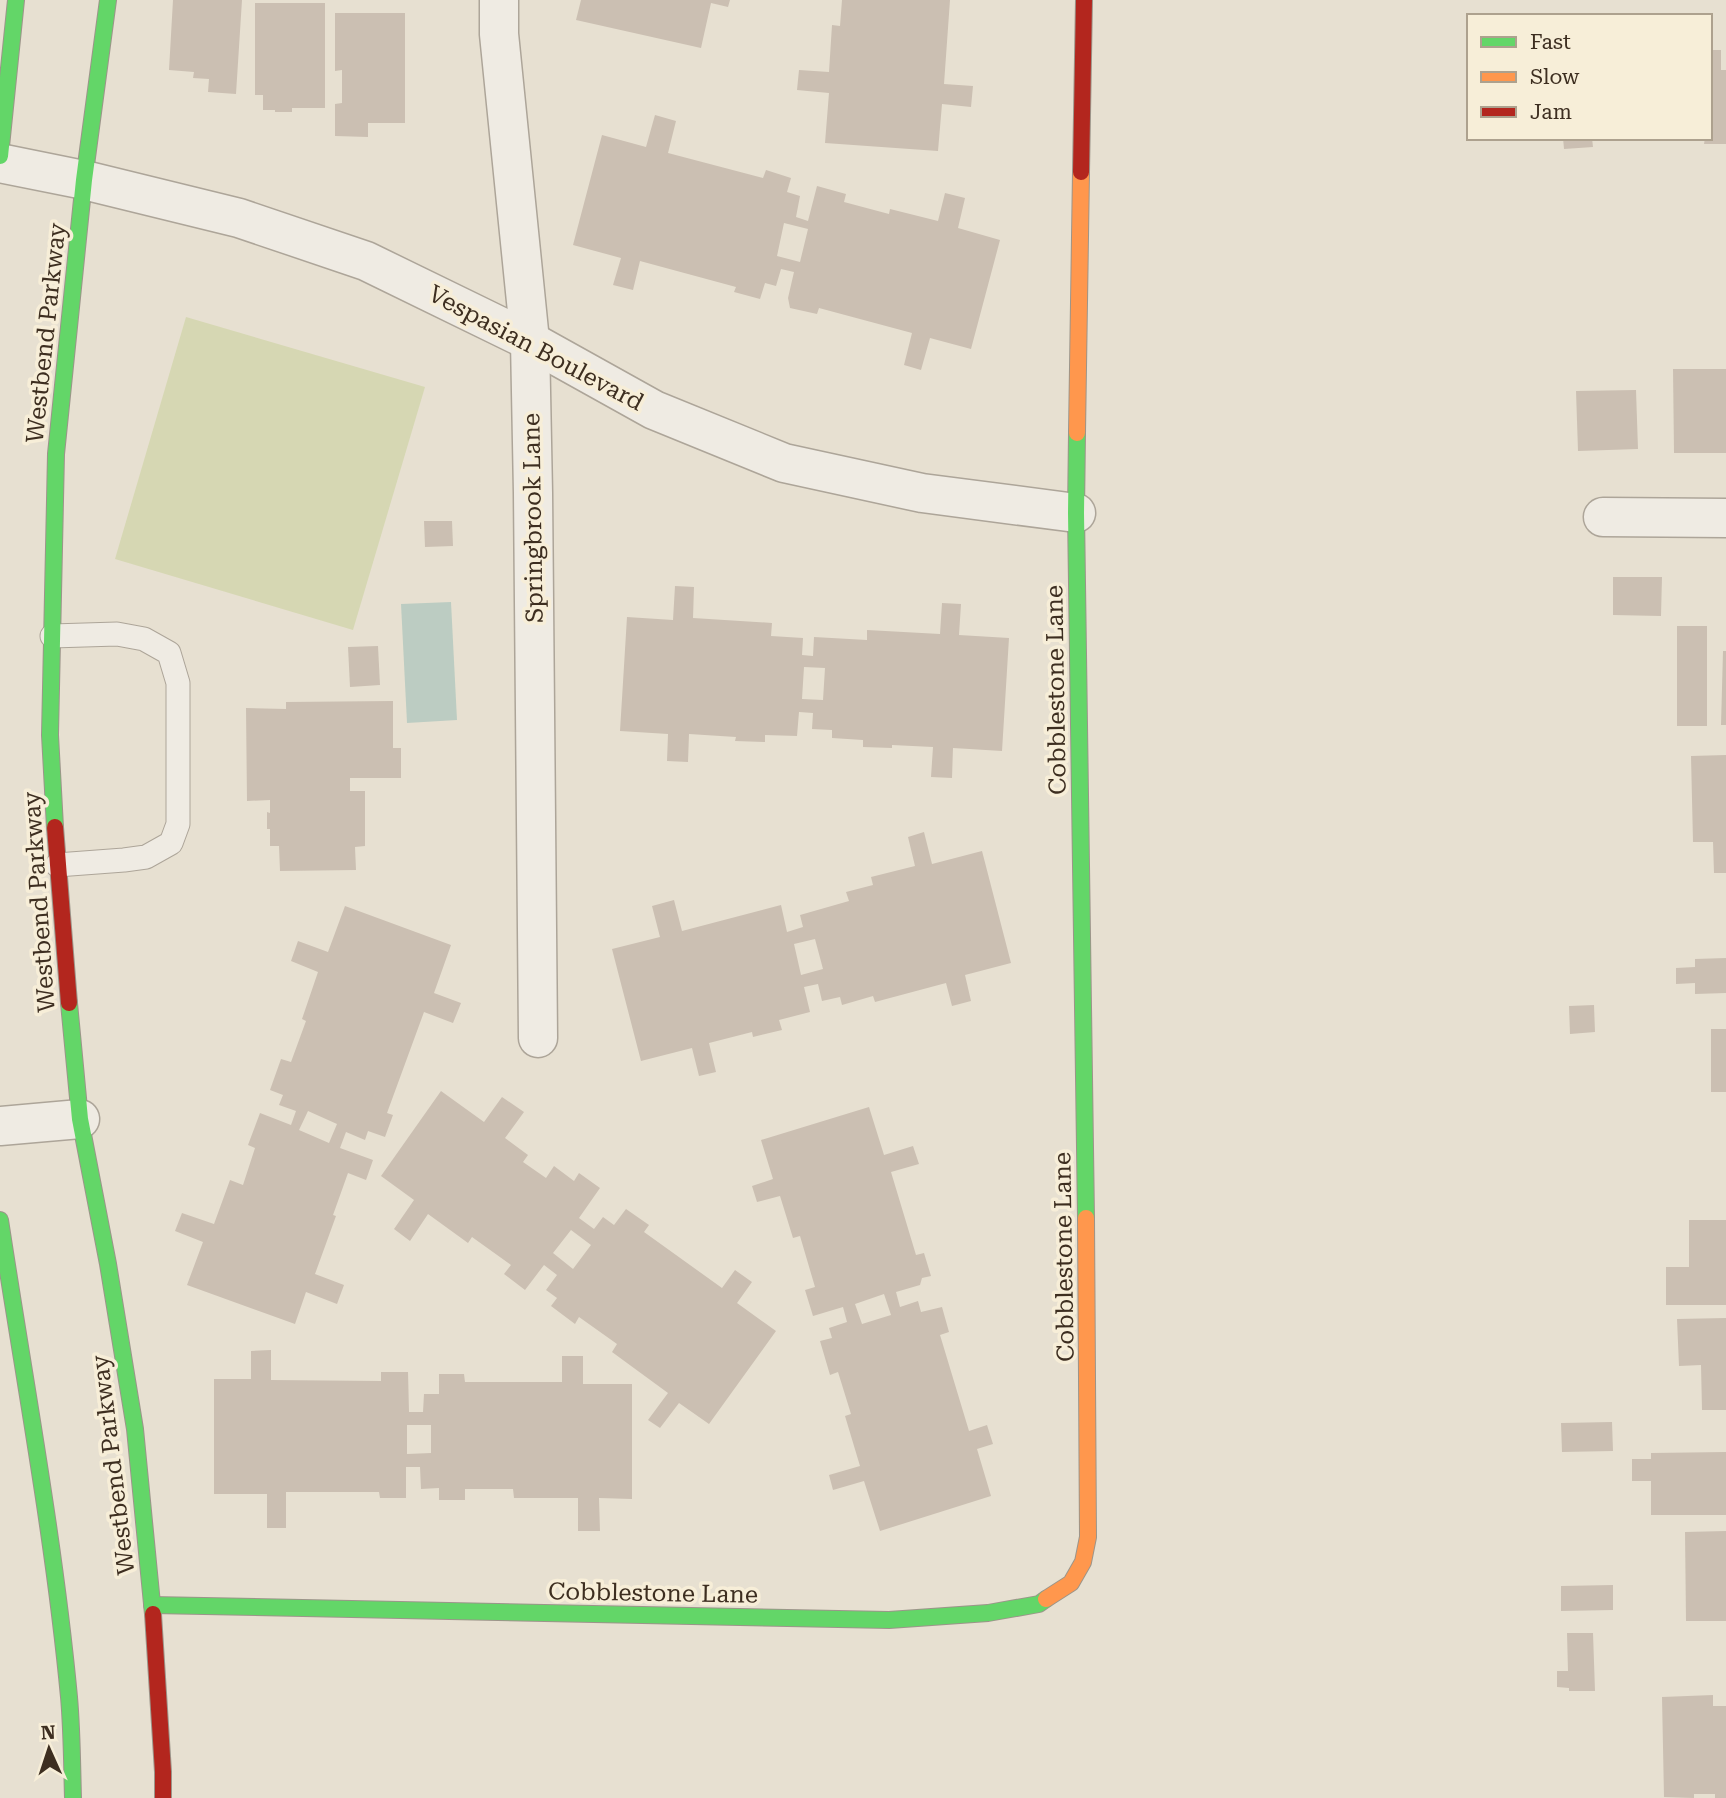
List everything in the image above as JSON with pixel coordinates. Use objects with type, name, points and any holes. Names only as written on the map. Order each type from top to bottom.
[{"type":"street","points":[[0,156],[16,0]]},
{"type":"street","name":"Westbend Parkway","points":[[108,0],[84,180],[56,454],[50,735],[57,864],[80,1119],[108,1264],[135,1429],[152,1605],[163,1798]]},
{"type":"street","name":"Springbrook Lane","points":[[499,0],[499,34],[530,341],[538,1038]]},
{"type":"street","name":"Cobblestone Lane","points":[[152,1605],[889,1620],[988,1613],[1039,1604],[1072,1583],[1083,1562],[1088,1537],[1076,513],[1084,0]]},
{"type":"street","name":"Vespasian Boulevard","points":[[0,163],[84,180],[239,218],[366,261],[530,341],[654,410],[784,463],[922,493],[1076,513]]},
{"type":"street","points":[[1603,517],[1726,518]]},
{"type":"street","points":[[0,1126],[80,1119]]},
{"type":"street","points":[[0,1220],[41,1485],[68,1684],[73,1798]]},
{"type":"lane","points":[[52,636],[117,634],[144,639],[169,653],[178,683],[178,824],[171,843],[146,857],[57,864]]},
{"type":"green space","points":[[186,317],[425,387],[353,630],[115,559]]},
{"type":"shaded area","points":[[451,602],[457,720],[407,723],[401,604]]},
{"type":"building","points":[[173,0],[242,0],[236,94],[208,92],[209,79],[193,78],[194,72],[169,70]]},
{"type":"building","points":[[581,0],[730,0],[728,7],[711,3],[701,48],[576,20]]},
{"type":"building","points":[[842,0],[950,0],[944,84],[973,86],[971,107],[942,104],[938,151],[825,143],[829,93],[797,90],[799,70],[829,72],[832,25],[840,26]]},
{"type":"building","points":[[255,3],[325,3],[325,108],[292,108],[292,112],[263,110],[263,95],[255,95]]},
{"type":"building","points":[[335,13],[405,13],[405,123],[368,123],[368,137],[335,136],[335,104],[342,103],[342,70],[335,71]]},
{"type":"building","points":[[1712,50],[1721,50],[1721,70],[1726,70],[1726,144],[1704,144],[1705,140],[1712,140]]},
{"type":"building","points":[[655,115],[676,121],[668,153],[763,178],[766,170],[791,178],[787,192],[800,196],[796,217],[808,221],[817,186],[846,194],[844,202],[889,214],[890,209],[938,221],[945,193],[965,198],[958,228],[1000,240],[971,349],[930,338],[921,370],[904,365],[912,333],[819,308],[817,314],[790,308],[788,298],[794,272],[781,269],[776,286],[765,283],[760,299],[734,292],[736,287],[640,261],[633,290],[613,285],[621,258],[573,245],[602,135],[646,147]],"holes":[[[784,223],[808,229],[800,262],[777,256]]]},
{"type":"building","points":[[1563,140],[1592,140],[1593,147],[1564,149]]},
{"type":"building","points":[[1673,369],[1726,369],[1726,453],[1674,453]]},
{"type":"building","points":[[1636,390],[1638,449],[1578,451],[1576,391]]},
{"type":"building","points":[[424,521],[452,521],[453,546],[425,547]]},
{"type":"building","points":[[1613,577],[1662,577],[1661,616],[1613,615]]},
{"type":"building","points":[[675,586],[694,587],[693,618],[772,623],[771,636],[803,638],[802,655],[813,656],[814,637],[867,640],[867,630],[940,634],[942,603],[961,604],[959,635],[1009,638],[1002,751],[953,748],[952,778],[931,777],[933,747],[863,747],[863,740],[832,738],[832,730],[812,729],[813,713],[799,712],[797,736],[765,735],[765,742],[735,741],[736,737],[689,734],[688,762],[667,761],[668,734],[620,731],[627,617],[673,620]],"holes":[[[804,667],[825,668],[823,700],[802,699]]]},
{"type":"building","points":[[1677,626],[1707,626],[1707,726],[1677,726]]},
{"type":"building","points":[[378,646],[380,685],[350,687],[348,647]]},
{"type":"building","points":[[1723,651],[1726,651],[1726,725],[1721,725]]},
{"type":"building","points":[[393,701],[393,748],[401,748],[401,778],[350,778],[350,791],[365,791],[365,846],[355,847],[356,870],[280,871],[279,846],[270,846],[270,829],[267,829],[270,800],[247,801],[246,708],[286,709],[286,702]]},
{"type":"building","points":[[1726,755],[1726,873],[1714,873],[1713,842],[1693,842],[1691,756]]},
{"type":"building","points":[[924,832],[932,864],[982,851],[1011,963],[965,975],[971,1001],[952,1006],[946,983],[875,1002],[873,996],[842,1005],[840,997],[822,1001],[818,984],[804,987],[810,1012],[779,1020],[782,1030],[753,1037],[752,1032],[709,1043],[716,1072],[699,1076],[692,1048],[641,1061],[612,949],[660,937],[652,906],[674,900],[682,931],[781,905],[787,932],[803,927],[800,915],[849,901],[846,892],[873,885],[871,877],[915,866],[908,837]],"holes":[[[815,939],[823,969],[801,975],[794,944]]]},
{"type":"building","points":[[345,906],[451,945],[434,993],[461,1003],[453,1023],[424,1012],[387,1113],[393,1115],[385,1137],[368,1131],[365,1140],[346,1132],[340,1148],[373,1160],[366,1180],[348,1173],[315,1274],[344,1285],[337,1304],[306,1292],[295,1324],[187,1285],[203,1242],[175,1231],[182,1213],[214,1224],[230,1180],[243,1185],[255,1148],[248,1145],[260,1113],[291,1125],[296,1111],[279,1105],[283,1095],[270,1090],[281,1059],[291,1062],[306,1021],[302,1019],[318,972],[291,961],[298,941],[328,952]],"holes":[[[308,1111],[337,1124],[329,1143],[299,1130]]]},
{"type":"building","points":[[1726,958],[1726,993],[1695,994],[1695,983],[1676,984],[1676,968],[1695,967],[1695,959]]},
{"type":"building","points":[[1594,1005],[1595,1032],[1570,1034],[1569,1006]]},
{"type":"building","points":[[1711,1029],[1726,1029],[1726,1092],[1711,1092]]},
{"type":"building","points":[[441,1091],[484,1122],[502,1097],[524,1112],[505,1138],[528,1155],[523,1162],[546,1178],[554,1166],[574,1181],[579,1173],[600,1188],[579,1218],[594,1229],[603,1217],[614,1225],[626,1209],[649,1225],[644,1232],[722,1288],[735,1270],[752,1282],[737,1303],[776,1331],[709,1424],[679,1403],[660,1428],[648,1420],[668,1393],[612,1352],[617,1344],[579,1317],[575,1324],[551,1306],[557,1298],[546,1290],[557,1275],[544,1265],[525,1290],[504,1274],[511,1265],[472,1237],[468,1243],[428,1214],[410,1241],[394,1229],[414,1200],[381,1176]],"holes":[[[571,1230],[591,1245],[573,1269],[553,1253]]]},
{"type":"building","points":[[869,1107],[884,1155],[913,1146],[919,1164],[891,1172],[916,1255],[924,1253],[931,1276],[922,1278],[920,1285],[896,1292],[900,1307],[918,1301],[921,1312],[942,1307],[949,1332],[940,1335],[969,1431],[987,1425],[993,1444],[977,1449],[991,1496],[880,1531],[864,1481],[833,1490],[829,1475],[860,1466],[845,1416],[851,1414],[838,1372],[830,1375],[820,1341],[832,1338],[829,1328],[847,1322],[843,1307],[813,1316],[805,1290],[815,1287],[800,1236],[793,1238],[780,1196],[757,1202],[752,1186],[773,1179],[761,1140]],"holes":[[[884,1294],[891,1315],[862,1324],[855,1304]]]},
{"type":"building","points":[[1689,1220],[1726,1220],[1726,1305],[1666,1305],[1666,1267],[1689,1267]]},
{"type":"building","points":[[1726,1318],[1726,1410],[1702,1410],[1701,1365],[1679,1366],[1677,1319]]},
{"type":"building","points":[[271,1350],[271,1380],[381,1381],[381,1372],[408,1372],[409,1412],[423,1412],[424,1394],[439,1394],[439,1374],[464,1374],[465,1382],[562,1382],[562,1356],[583,1356],[583,1384],[632,1384],[632,1499],[599,1498],[600,1531],[578,1531],[578,1498],[514,1498],[513,1489],[465,1489],[465,1500],[439,1500],[439,1488],[421,1489],[420,1467],[406,1467],[406,1498],[380,1498],[379,1492],[286,1492],[286,1528],[267,1528],[267,1494],[214,1494],[214,1379],[251,1379],[251,1351]],"holes":[[[407,1425],[431,1425],[431,1453],[407,1454]]]},
{"type":"building","points":[[1612,1422],[1613,1451],[1562,1452],[1561,1423]]},
{"type":"building","points":[[1726,1452],[1726,1515],[1651,1515],[1651,1481],[1632,1481],[1632,1459],[1651,1459],[1651,1453]]},
{"type":"building","points":[[1726,1531],[1726,1621],[1686,1621],[1685,1532]]},
{"type":"building","points":[[1613,1585],[1613,1610],[1561,1611],[1561,1586]]},
{"type":"building","points":[[1567,1633],[1593,1633],[1595,1691],[1569,1691],[1569,1688],[1557,1687],[1557,1671],[1568,1671]]},
{"type":"building","points":[[1713,1695],[1713,1706],[1726,1706],[1726,1798],[1715,1798],[1715,1794],[1694,1794],[1694,1798],[1664,1797],[1662,1697]]},
{"type":"traffic: fast","points":[[0,156],[16,0]]},
{"type":"traffic: fast","points":[[55,827],[50,735],[56,454],[84,180],[108,0]]},
{"type":"traffic: fast","points":[[1077,433],[1086,1218]]},
{"type":"traffic: fast","points":[[69,1003],[80,1119],[108,1264],[135,1429],[153,1614]]},
{"type":"traffic: fast","points":[[0,1220],[63,1637],[69,1697],[73,1798]]},
{"type":"traffic: fast","points":[[152,1605],[889,1620],[988,1613],[1039,1604],[1046,1599]]},
{"type":"traffic: slow","points":[[1077,433],[1081,172]]},
{"type":"traffic: slow","points":[[1046,1599],[1071,1583],[1083,1562],[1088,1537],[1086,1218]]},
{"type":"traffic: jam","points":[[1081,172],[1084,0]]},
{"type":"traffic: jam","points":[[55,827],[69,1003]]},
{"type":"traffic: jam","points":[[153,1614],[163,1798]]}]
